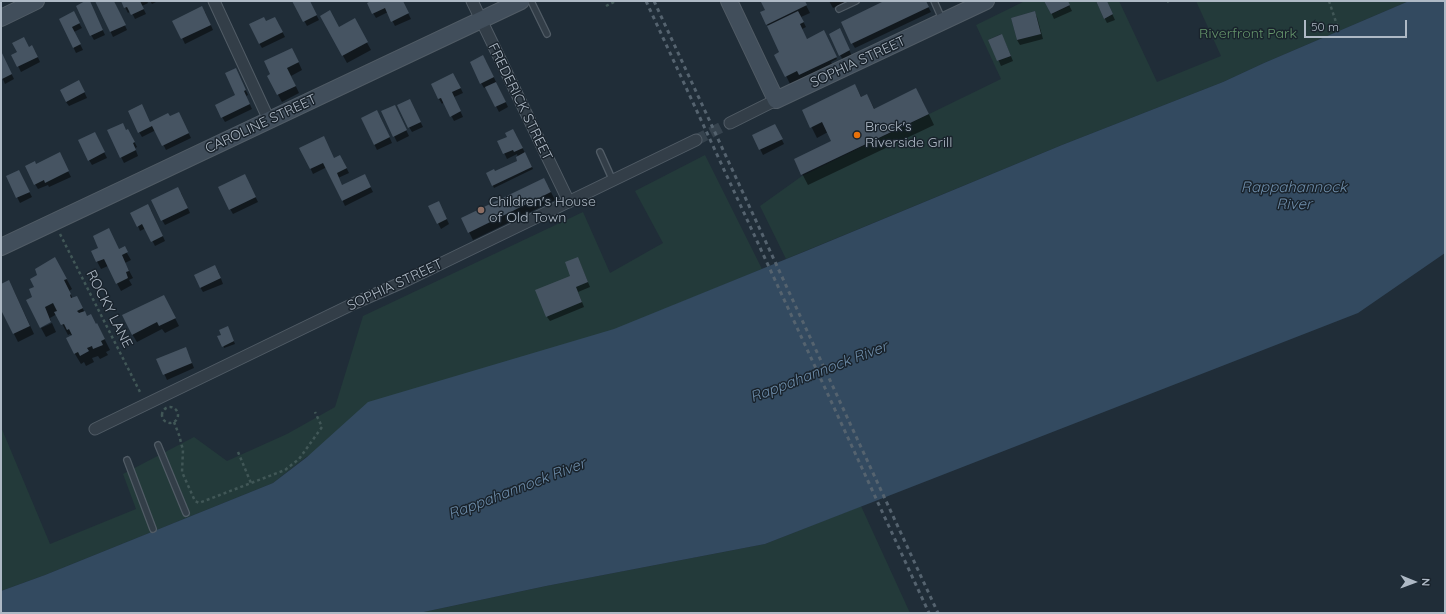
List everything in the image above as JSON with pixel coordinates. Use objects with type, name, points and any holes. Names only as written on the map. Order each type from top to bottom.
[{"type":"street","points":[[1,18],[36,1]]},
{"type":"street","points":[[214,1],[269,120]]},
{"type":"street","name":"FREDERICK STREET","points":[[472,1],[569,202]]},
{"type":"street","name":"CAROLINE STREET","points":[[1,247],[520,1]]},
{"type":"street","points":[[729,1],[776,100]]},
{"type":"street","name":"SOPHIA STREET","points":[[730,123],[986,1]]},
{"type":"street","name":"SOPHIA STREET","points":[[95,429],[696,140]]},
{"type":"lane","points":[[531,1],[547,34]]},
{"type":"lane","points":[[839,9],[856,1]]},
{"type":"lane","points":[[934,1],[942,22]]},
{"type":"lane","points":[[600,152],[613,181]]},
{"type":"lane","points":[[158,445],[186,514]]},
{"type":"lane","points":[[127,460],[153,528]]},
{"type":"path","points":[[606,6],[616,1]]},
{"type":"path","points":[[1329,1],[1340,31]]},
{"type":"path","name":"ROCKY LANE","points":[[54,222],[147,405]]},
{"type":"path","points":[[168,407],[173,407],[177,411],[178,416],[174,422],[168,422],[163,417],[164,410],[168,407]]},
{"type":"path","points":[[174,422],[183,450],[182,472],[195,501],[199,503],[285,470],[299,459],[322,427],[316,412]]},
{"type":"path","points":[[238,452],[251,483]]},
{"type":"green space","name":"Riverfront Park","points":[[1025,1],[1044,1],[1051,14],[1070,6],[1068,1],[1096,1],[1104,19],[1113,14],[1107,1],[1119,1],[1157,82],[1221,56],[1196,1],[1409,1],[1223,82],[1062,145],[786,259],[760,206],[802,176],[1001,79],[976,25]],"holes":[[[1035,11],[1040,34],[1017,40],[1011,18]],[[1001,34],[1011,56],[998,61],[988,40]]]},
{"type":"green space","points":[[705,155],[762,269],[306,457],[273,483],[45,575],[1,591],[1,427],[50,544],[136,509],[123,474],[194,437],[227,461],[287,434],[335,407],[363,316],[583,212],[610,273],[663,243],[635,191]]},
{"type":"green space","points":[[861,506],[910,613],[419,613],[546,586],[765,544]]},
{"type":"water","name":"Rappahannock River","points":[[1409,1],[1445,1],[1445,253],[1358,313],[765,544],[546,586],[419,613],[1,613],[1,591],[45,575],[273,483],[307,457],[368,402],[614,329],[1062,145],[1223,82]]},
{"type":"building","points":[[85,1],[90,1],[103,30],[90,36],[76,6]]},
{"type":"building","points":[[95,1],[114,1],[126,25],[110,32]]},
{"type":"building","points":[[121,1],[140,1],[144,9],[131,15],[127,7],[124,8]]},
{"type":"building","points":[[292,1],[310,1],[317,15],[303,22]]},
{"type":"building","points":[[371,1],[403,1],[409,13],[391,22],[385,8],[372,14],[367,3]]},
{"type":"building","points":[[805,1],[807,5],[766,25],[760,12],[765,10],[761,2]]},
{"type":"building","points":[[884,1],[926,1],[929,7],[851,44],[841,22]]},
{"type":"building","points":[[1044,1],[1068,1],[1070,5],[1051,14]]},
{"type":"building","points":[[1096,1],[1107,1],[1113,14],[1104,19]]},
{"type":"building","points":[[202,6],[211,25],[181,39],[172,21]]},
{"type":"building","points":[[330,10],[339,27],[355,18],[368,42],[342,56],[320,16]]},
{"type":"building","points":[[74,11],[80,23],[72,27],[81,44],[73,48],[59,19]]},
{"type":"building","points":[[798,11],[804,22],[800,24],[807,39],[824,30],[837,57],[799,75],[797,71],[785,77],[774,55],[779,52],[767,26]]},
{"type":"building","points":[[1035,11],[1041,34],[1017,40],[1011,18]]},
{"type":"building","points":[[264,17],[266,21],[275,17],[283,32],[259,44],[249,24]]},
{"type":"building","points":[[840,28],[850,50],[839,56],[829,34]]},
{"type":"building","points":[[1002,34],[1011,56],[997,61],[988,40]]},
{"type":"building","points":[[24,37],[29,47],[32,45],[38,57],[17,67],[11,55],[17,52],[12,43]]},
{"type":"building","points":[[292,48],[299,62],[287,68],[296,86],[277,95],[267,76],[270,74],[264,61]]},
{"type":"building","points":[[1,51],[12,74],[2,79],[1,78]]},
{"type":"building","points":[[483,55],[494,77],[480,84],[470,62]]},
{"type":"building","points":[[236,68],[246,90],[244,91],[250,104],[221,118],[215,105],[235,95],[225,73]]},
{"type":"building","points":[[453,73],[461,88],[452,92],[461,111],[450,117],[441,98],[438,99],[431,84]]},
{"type":"building","points":[[79,80],[85,92],[66,102],[60,90]]},
{"type":"building","points":[[496,82],[506,102],[495,107],[485,87]]},
{"type":"building","name":"Brock's Riverside Grill","points":[[855,84],[861,97],[867,94],[874,109],[916,88],[929,114],[801,175],[794,159],[831,141],[822,122],[810,128],[802,110]]},
{"type":"building","points":[[410,99],[421,122],[408,128],[397,105]]},
{"type":"building","points":[[142,104],[150,122],[168,113],[170,116],[179,112],[189,133],[162,146],[152,126],[138,133],[128,111]]},
{"type":"building","points":[[395,105],[407,130],[393,137],[381,111]]},
{"type":"building","points":[[377,110],[390,137],[374,145],[361,118]]},
{"type":"building","points":[[123,123],[126,130],[128,129],[135,142],[133,143],[136,150],[120,158],[107,130]]},
{"type":"building","points":[[775,124],[783,139],[759,150],[752,135]]},
{"type":"building","points":[[513,129],[523,148],[514,152],[513,150],[503,154],[497,141],[507,137],[505,133]]},
{"type":"building","points":[[95,132],[105,152],[88,161],[78,140]]},
{"type":"building","points":[[324,136],[334,158],[340,155],[347,168],[337,173],[342,185],[365,174],[371,187],[342,201],[323,163],[310,169],[299,148]]},
{"type":"building","points":[[60,152],[69,171],[45,183],[44,180],[34,185],[25,166],[35,161],[36,164]]},
{"type":"building","points":[[525,152],[532,167],[492,186],[486,173],[494,169],[495,171],[517,161],[516,157]]},
{"type":"building","points":[[19,170],[30,192],[16,198],[6,176]]},
{"type":"building","points":[[245,174],[256,197],[229,210],[218,187]]},
{"type":"building","points":[[544,178],[551,192],[468,233],[461,218]]},
{"type":"building","points":[[178,187],[188,208],[161,221],[151,200]]},
{"type":"building","points":[[439,201],[447,219],[437,224],[428,206]]},
{"type":"building","points":[[148,204],[163,236],[151,242],[142,224],[137,227],[130,213]]},
{"type":"building","points":[[109,228],[119,249],[125,246],[128,252],[122,255],[129,271],[126,272],[128,278],[116,284],[104,259],[96,262],[91,251],[98,248],[93,236]]},
{"type":"building","points":[[55,257],[67,279],[64,280],[71,294],[71,298],[77,296],[83,308],[77,311],[79,313],[85,311],[87,316],[91,314],[105,339],[101,341],[103,345],[93,349],[92,346],[87,348],[89,351],[80,356],[78,352],[74,354],[66,338],[72,335],[64,324],[61,325],[54,312],[57,311],[53,303],[45,307],[51,322],[40,328],[26,300],[32,297],[29,289],[34,287],[30,279],[37,275],[35,269]]},
{"type":"building","points":[[578,257],[588,282],[576,287],[582,302],[546,317],[535,290],[570,276],[565,262]]},
{"type":"building","points":[[215,265],[221,278],[200,288],[194,275]]},
{"type":"building","points":[[9,280],[30,326],[13,334],[1,310],[1,284]]},
{"type":"building","points":[[164,295],[176,318],[159,326],[157,322],[132,335],[122,315]]},
{"type":"building","points":[[228,326],[234,341],[222,347],[217,336],[221,335],[219,330]]},
{"type":"building","points":[[186,347],[192,363],[163,375],[156,359]]},
{"type":"tunnel","points":[[696,140],[730,123]]},
{"type":"railway","points":[[646,1],[929,613]]},
{"type":"railway","points":[[654,1],[938,613]]},
{"type":"place","name":"Brock's Riverside Grill","points":[[857,135]]},
{"type":"place","name":"Children's House of Old Town","points":[[481,210]]}]
